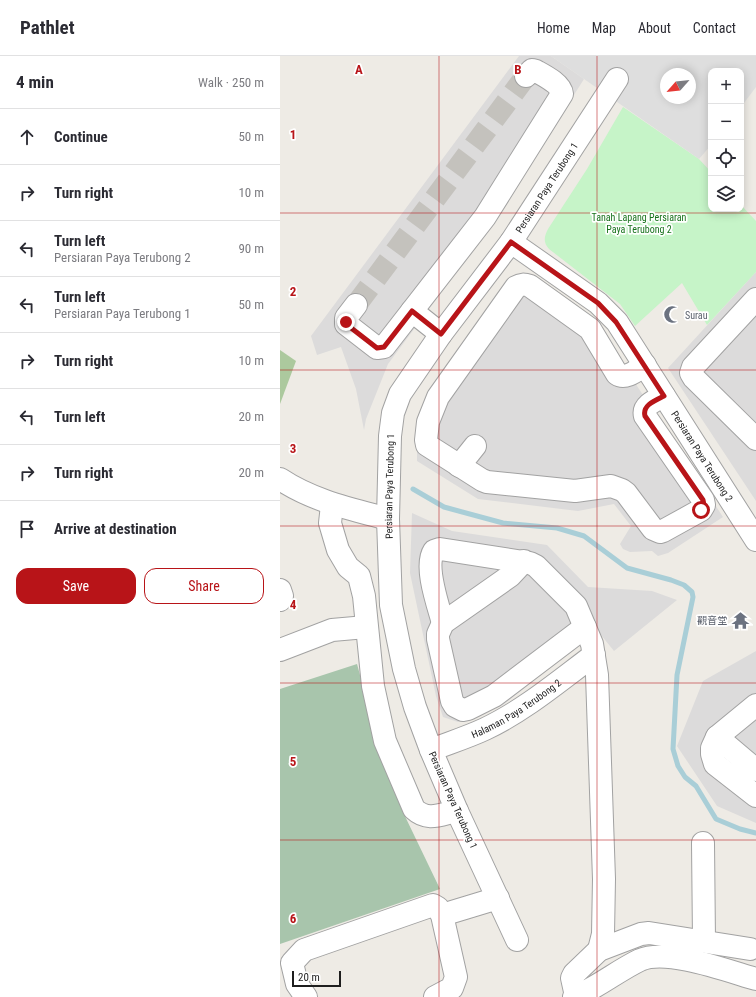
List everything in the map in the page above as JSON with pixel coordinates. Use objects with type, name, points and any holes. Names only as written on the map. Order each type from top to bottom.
[{"type":"street","points":[[356,305],[346,318],[346,324],[377,348],[384,347],[485,217],[562,94],[562,90],[558,86],[536,71],[532,70],[526,76]]},
{"type":"street","name":"Persiaran Paya Terubong 1","points":[[517,940],[457,811],[431,750],[415,707],[404,669],[391,605],[388,519],[390,436],[393,412],[400,394],[441,334],[511,242],[617,79]]},
{"type":"street","name":"Persiaran Paya Terubong 2","points":[[511,242],[598,303],[616,322],[756,540]]},
{"type":"street","points":[[645,365],[627,376],[620,376],[617,374],[590,329],[530,286],[521,284],[516,287],[438,397],[428,422],[426,440],[427,445],[487,482],[574,491],[608,486],[622,490],[626,493],[653,529],[663,532],[701,510],[704,505],[703,500],[645,416],[644,411],[646,407],[664,396]]},
{"type":"street","points":[[756,299],[693,367],[691,373],[694,378],[756,439]]},
{"type":"street","points":[[412,311],[441,334]]},
{"type":"street","points":[[459,466],[475,446]]},
{"type":"street","points":[[280,479],[308,494],[332,504],[388,519]]},
{"type":"street","points":[[332,504],[330,523],[338,550],[348,567],[359,576],[364,596],[373,686],[385,741],[414,809],[420,815],[427,817],[457,811]]},
{"type":"street","points":[[443,623],[429,569],[431,556],[434,551],[440,549],[530,563],[536,566],[576,606],[592,644],[597,675],[604,879],[603,934],[599,950]]},
{"type":"street","points":[[524,561],[510,576],[443,623],[438,634],[438,639],[452,701],[455,706],[463,710],[494,696],[585,627]]},
{"type":"street","points":[[280,590],[282,596],[280,600]]},
{"type":"street","points":[[280,650],[332,630],[366,627]]},
{"type":"street","name":"Halaman Paya Terubong 2","points":[[431,750],[473,734],[505,718],[534,699],[594,655]]},
{"type":"street","points":[[756,705],[717,737],[712,748],[715,764],[756,796]]},
{"type":"street","points":[[717,737],[756,770]]},
{"type":"street","points":[[704,843],[704,941]]},
{"type":"street","points":[[442,916],[498,898]]},
{"type":"street","points":[[306,997],[296,984],[292,963],[304,950],[433,906],[438,908],[442,916],[456,977],[452,988],[435,997]]},
{"type":"street","points":[[750,949],[649,933],[641,934],[599,950],[574,974],[572,978],[575,996],[592,989],[609,977],[642,959],[662,956],[677,957],[756,979]]},
{"type":"shaded area","points":[[519,56],[551,56],[584,79],[494,222],[388,364],[366,419],[364,430],[356,389],[341,347],[317,355],[311,336]]},
{"type":"shaded area","points":[[551,56],[756,56],[756,87],[744,103],[744,68],[708,68],[708,148],[699,159]]},
{"type":"shaded area","points":[[756,272],[756,501],[668,368]]},
{"type":"shaded area","points":[[514,279],[597,325],[723,517],[668,553],[658,556],[652,551],[630,552],[623,549],[620,544],[631,526],[614,504],[578,511],[478,499],[417,461],[417,431]]},
{"type":"shaded area","points":[[412,513],[452,531],[547,545],[588,587],[652,591],[677,600],[614,651],[597,630],[503,705],[458,722],[443,717],[436,696],[410,573]]},
{"type":"shaded area","points":[[756,651],[756,823],[717,806],[677,746],[703,681]]},
{"type":"green space","name":"Tanah Lapang Persiaran Paya Terubong 2","points":[[623,107],[699,159],[708,169],[708,212],[744,212],[744,208],[756,221],[756,272],[707,325],[682,283],[635,326],[620,304],[549,249],[545,242],[548,229],[587,169]]},
{"type":"green space","points":[[280,350],[296,361],[280,404]]},
{"type":"green space","points":[[357,664],[378,741],[402,810],[440,889],[280,944],[280,689]]},
{"type":"waterway","points":[[413,489],[444,507],[503,523],[557,528],[584,536],[627,568],[671,580],[684,585],[692,592],[693,597],[677,675],[673,749],[678,766],[685,777],[696,786],[716,819],[740,829],[756,833]]},
{"type":"tunnel","points":[[356,305],[526,76]]},
{"type":"place","name":"Surau","points":[[672,315]]},
{"type":"place","name":"觀音堂","points":[[740,620]]},
{"type":"route","points":[[346,322],[346,324],[377,348],[381,349],[412,311],[441,334],[511,242],[598,303],[616,322],[664,396],[646,407],[644,413],[703,500],[704,505],[701,510]]}]
